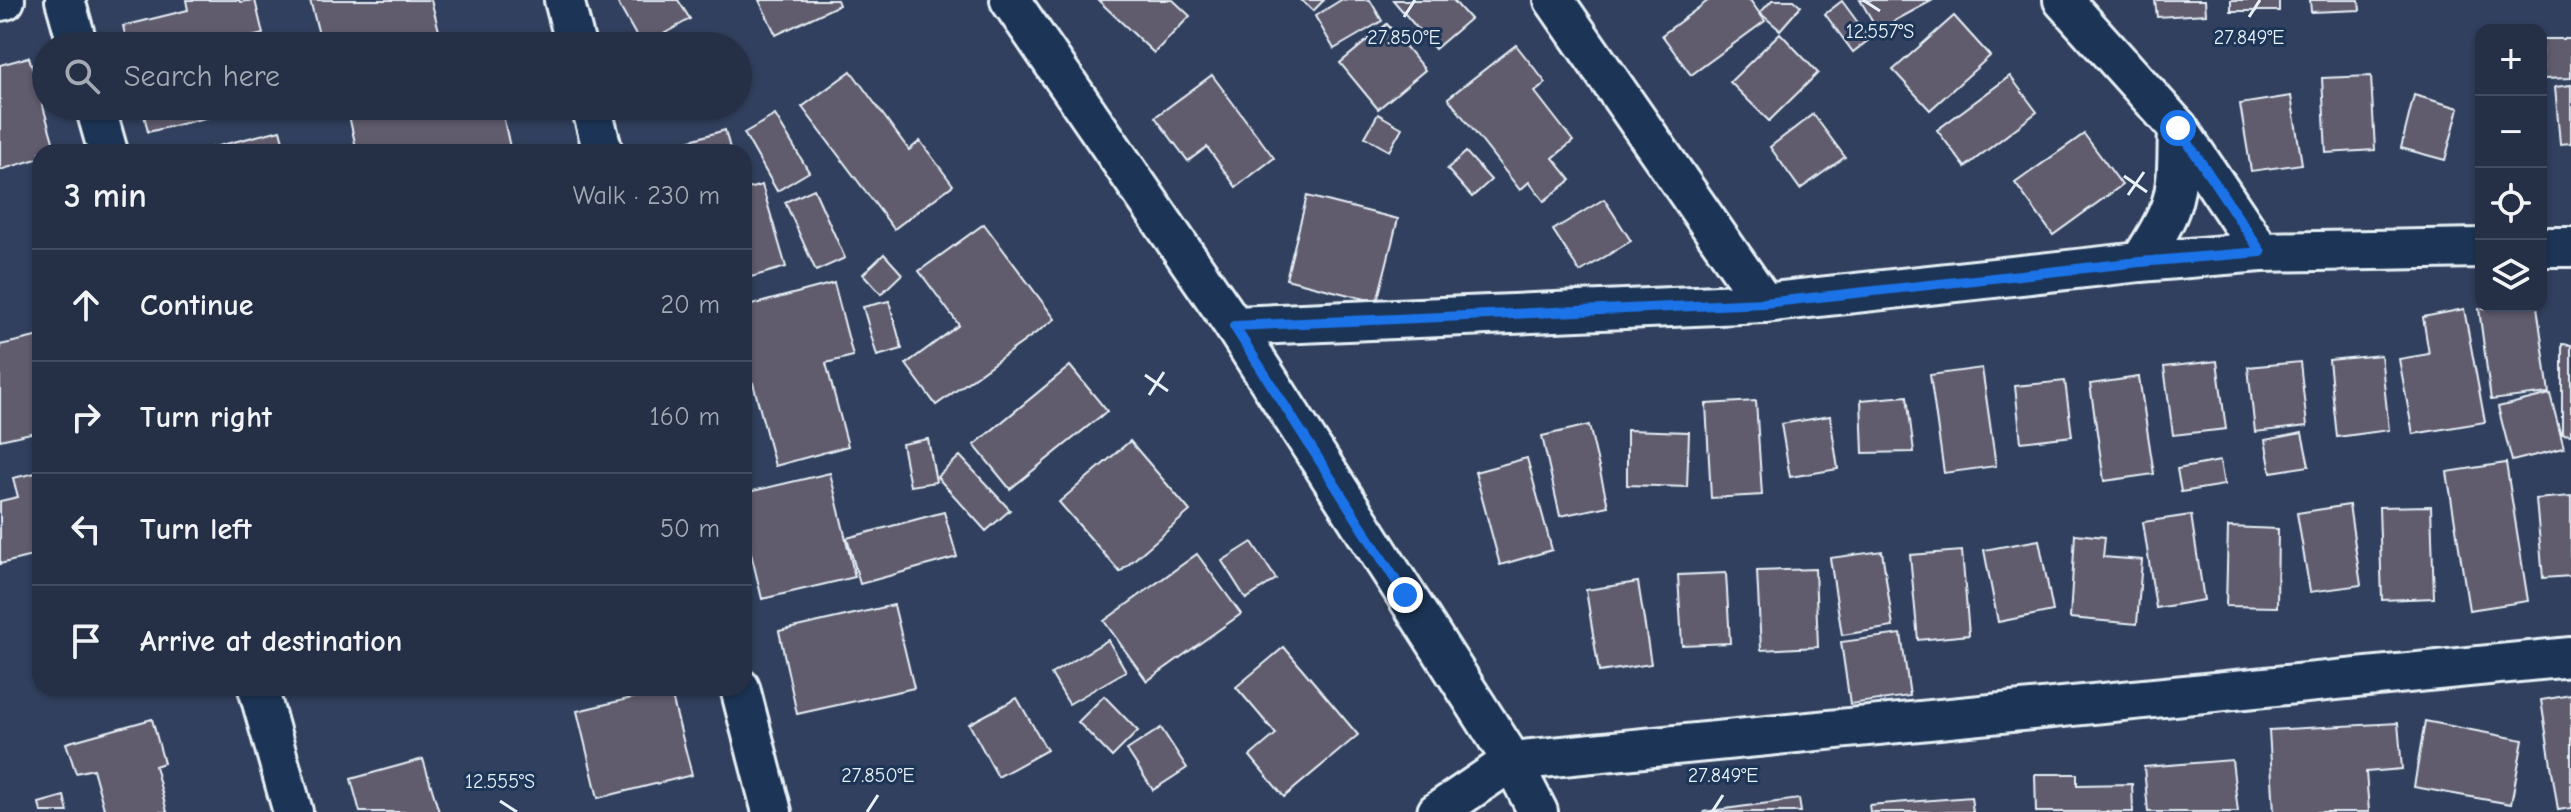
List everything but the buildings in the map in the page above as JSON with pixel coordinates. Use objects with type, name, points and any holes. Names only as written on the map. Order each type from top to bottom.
[{"type":"street","points":[[65,0],[74,32]]},
{"type":"street","points":[[564,0],[572,32]]},
{"type":"street","points":[[1010,0],[1234,326],[1512,761],[1538,812]]},
{"type":"street","points":[[1554,0],[1764,303]]},
{"type":"street","points":[[2063,0],[2178,128],[2261,252]]},
{"type":"street","points":[[99,120],[106,144]]},
{"type":"street","points":[[595,120],[601,144]]},
{"type":"street","points":[[2140,262],[2172,205],[2176,185],[2178,128]]},
{"type":"street","points":[[2547,247],[2571,247]]},
{"type":"street","points":[[1234,326],[1764,303],[2140,262],[2261,252],[2475,248]]},
{"type":"street","points":[[1437,812],[1512,761],[2571,657]]},
{"type":"street","points":[[260,696],[293,812]]},
{"type":"street","points":[[742,696],[772,812]]},
{"type":"route","points":[[1405,595],[1234,326],[1764,303],[2140,262],[2261,252],[2178,128]]}]
